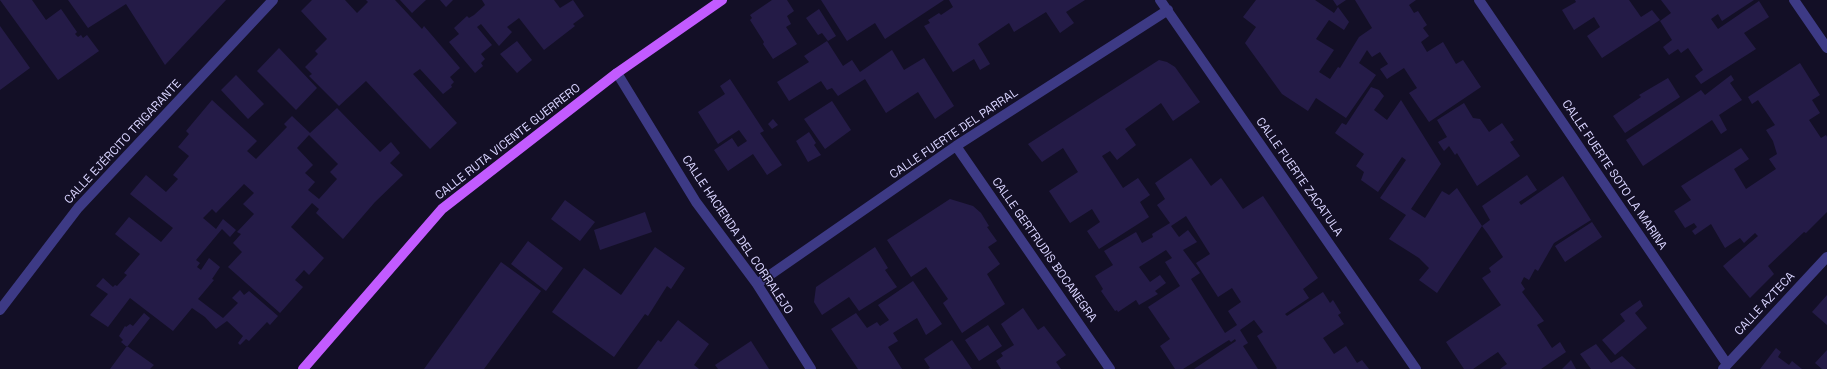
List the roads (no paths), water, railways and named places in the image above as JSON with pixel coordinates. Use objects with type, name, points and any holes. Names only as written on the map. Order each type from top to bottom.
[{"type":"main road","name":"CALLE RUTA VICENTE GUERRERO","points":[[303,369],[442,209],[617,73],[722,0]]},
{"type":"street","name":"CALLE EJÉRCITO TRIGARANTE","points":[[0,310],[78,208],[273,0]]},
{"type":"street","name":"CALLE FUERTE ZACATULA","points":[[1160,0],[1416,369]]},
{"type":"street","name":"CALLE FUERTE SOTO LA MARINA","points":[[1479,0],[1725,366]]},
{"type":"street","points":[[1794,0],[1827,48]]},
{"type":"street","name":"CALLE FUERTE DEL PARRAL","points":[[757,284],[956,146],[1168,10]]},
{"type":"street","name":"CALLE HACIENDA DEL CORRALEJO","points":[[617,73],[696,202],[757,284],[811,369]]},
{"type":"street","name":"CALLE GERTRUDIS BOCANEGRA","points":[[956,146],[1110,369]]},
{"type":"street","name":"CALLE AZTECA","points":[[1725,366],[1827,257]]}]
